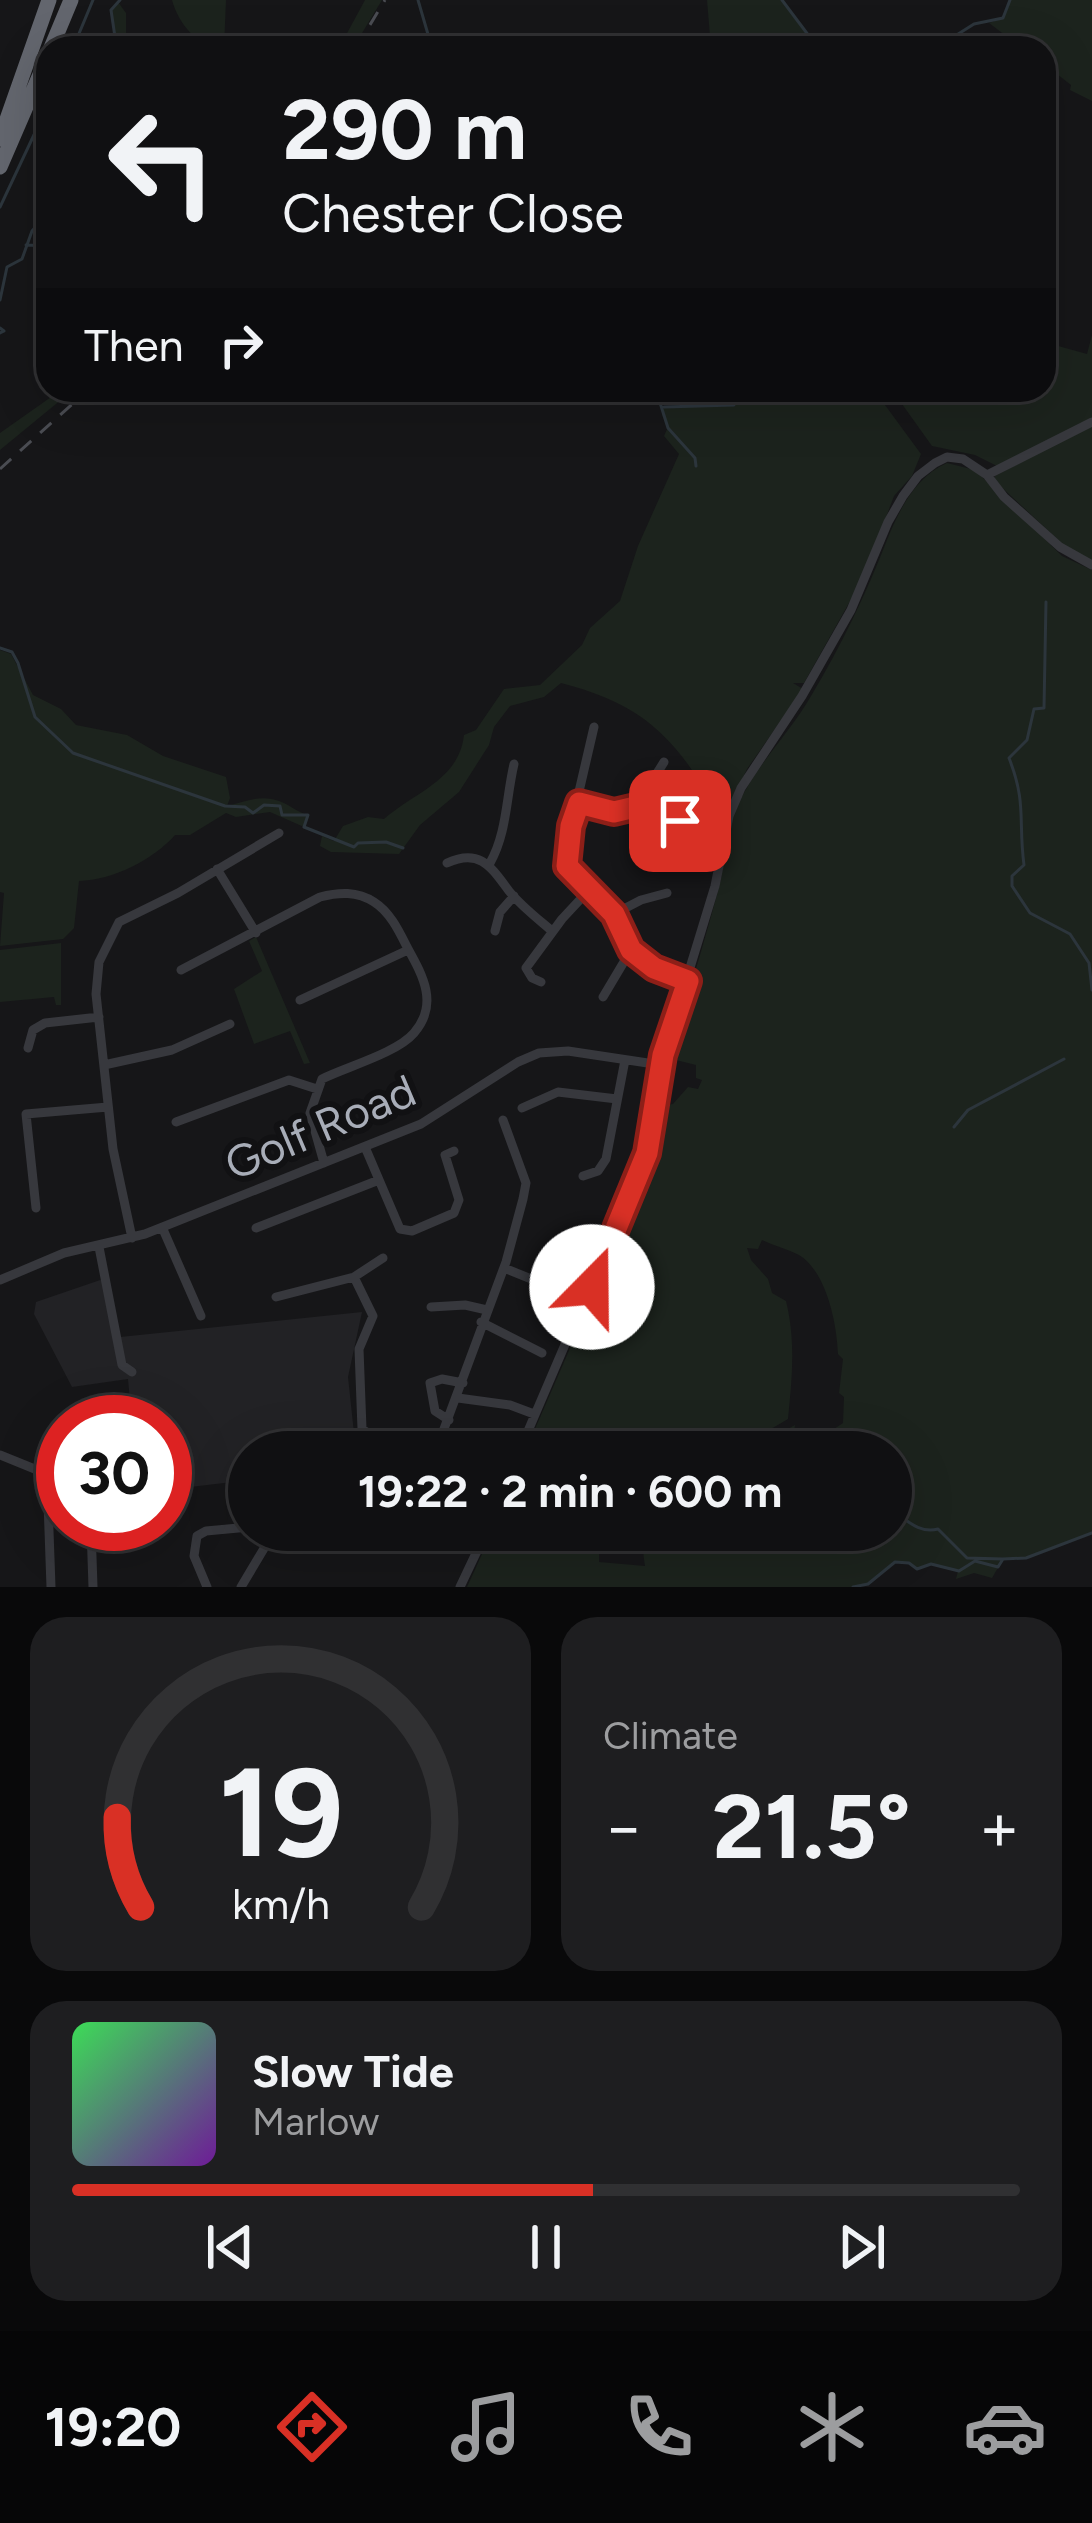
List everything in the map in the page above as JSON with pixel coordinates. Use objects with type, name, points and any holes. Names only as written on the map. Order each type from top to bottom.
[{"type":"highway","points":[[36,36],[49,0]]},
{"type":"highway","points":[[56,36],[71,0]]},
{"type":"highway","points":[[0,139],[36,37]]},
{"type":"highway","points":[[0,167],[36,84]]},
{"type":"street","points":[[987,475],[1092,422]]},
{"type":"street","points":[[527,1431],[647,1153],[661,1065],[688,981],[729,816],[741,788],[866,581],[896,508],[918,476],[947,457],[971,462],[1060,547],[1092,565]]},
{"type":"street","points":[[594,728],[568,838],[567,866],[614,914],[631,950],[654,968],[688,981]]},
{"type":"street","points":[[647,804],[664,762]]},
{"type":"street","points":[[490,863],[501,844],[514,764]]},
{"type":"street","points":[[579,803],[614,812],[647,804],[668,810],[680,821],[682,845]]},
{"type":"street","points":[[132,1238],[108,1107],[99,1017],[97,973],[107,941],[119,922],[279,833]]},
{"type":"street","points":[[447,863],[468,857],[490,863],[514,896],[552,932]]},
{"type":"street","points":[[217,869],[256,933]]},
{"type":"street","points":[[542,982],[526,968],[590,890]]},
{"type":"street","points":[[614,914],[667,892]]},
{"type":"street","points":[[181,970],[320,897],[356,894],[373,900],[386,912],[425,977],[426,1012],[403,1044],[322,1079],[310,1112],[324,1163]]},
{"type":"street","points":[[495,932],[500,912],[514,896]]},
{"type":"street","points":[[300,1000],[408,950]]},
{"type":"street","points":[[603,997],[631,950]]},
{"type":"street","points":[[28,1048],[33,1030],[45,1023],[99,1017]]},
{"type":"street","points":[[104,1065],[172,1050],[230,1024]]},
{"type":"street","name":"Golf Road","points":[[0,1280],[64,1253],[162,1227],[421,1124],[539,1053],[568,1051],[661,1065]]},
{"type":"street","points":[[583,1176],[598,1171],[606,1159],[625,1060]]},
{"type":"street","points":[[176,1122],[289,1080],[317,1089]]},
{"type":"street","points":[[522,1108],[558,1092],[617,1099]]},
{"type":"street","points":[[36,1208],[26,1114],[108,1107]]},
{"type":"street","points":[[444,1431],[504,1268],[526,1183],[502,1120]]},
{"type":"street","points":[[365,1147],[400,1229],[412,1231],[454,1213],[459,1201],[445,1154],[454,1151]]},
{"type":"street","points":[[256,1228],[379,1180]]},
{"type":"street","points":[[162,1227],[201,1316]]},
{"type":"street","points":[[99,1247],[122,1365],[132,1372]]},
{"type":"street","points":[[276,1297],[354,1277],[383,1258]]},
{"type":"street","points":[[504,1268],[572,1295]]},
{"type":"street","points":[[354,1277],[373,1316],[359,1349],[365,1431]]},
{"type":"street","points":[[431,1307],[465,1305],[487,1310]]},
{"type":"street","points":[[482,1322],[542,1353]]},
{"type":"street","points":[[449,1420],[435,1411],[430,1383],[442,1379],[463,1383]]},
{"type":"street","points":[[458,1398],[510,1405],[534,1414]]},
{"type":"street","points":[[0,1455],[52,1472],[50,1587]]},
{"type":"street","points":[[207,1587],[193,1543],[206,1531],[228,1529]]},
{"type":"street","points":[[92,1551],[93,1587]]},
{"type":"street","points":[[260,1587],[244,1583],[262,1551]]},
{"type":"street","points":[[460,1587],[478,1551]]},
{"type":"shaded area","points":[[172,0],[226,0],[224,36],[194,36],[179,18]]},
{"type":"shaded area","points":[[365,0],[382,0],[360,36],[346,36]]},
{"type":"shaded area","points":[[707,0],[782,0],[809,36],[710,36]]},
{"type":"shaded area","points":[[1010,0],[1092,0],[1092,101],[1070,90],[1071,85],[1056,73],[1056,36],[1006,36],[989,23],[1003,18]]},
{"type":"shaded area","points":[[118,2],[126,13],[126,36],[115,36],[111,10]]},
{"type":"shaded area","points":[[1092,335],[1092,418],[997,466],[975,455],[932,446],[901,402],[1056,402],[1056,345],[1087,354]]},
{"type":"shaded area","points":[[44,402],[58,402],[0,450],[0,433]]},
{"type":"shaded area","points":[[883,402],[921,454],[912,476],[894,496],[863,578],[804,683],[793,683],[803,689],[747,769],[723,820],[692,770],[659,732],[618,703],[561,683],[544,697],[510,706],[459,792],[420,825],[399,854],[331,852],[320,846],[322,836],[334,841],[343,826],[368,817],[384,819],[434,784],[454,763],[464,735],[476,730],[504,689],[540,685],[582,645],[590,628],[620,601],[638,546],[679,454],[664,436],[668,427],[664,407]]},
{"type":"shaded area","points":[[1092,425],[1092,561],[1068,549],[995,476]]},
{"type":"shaded area","points":[[947,463],[975,470],[1062,556],[1092,570],[1092,1533],[1026,1558],[1003,1559],[992,1578],[974,1573],[956,1579],[958,1571],[931,1564],[917,1569],[895,1562],[868,1584],[853,1587],[467,1587],[483,1551],[599,1551],[599,1562],[645,1566],[643,1551],[912,1551],[912,1431],[831,1431],[843,1423],[844,1397],[839,1393],[843,1359],[823,1286],[799,1255],[762,1240],[758,1249],[747,1248],[772,1293],[786,1301],[792,1346],[788,1419],[768,1431],[534,1431],[650,1164],[661,1106],[673,1104],[688,1087],[698,1089],[702,1080],[696,1078],[696,1065],[668,1058],[720,883],[736,809],[833,658],[903,506]]},
{"type":"shaded area","points":[[0,650],[11,654],[33,695],[61,709],[76,725],[127,735],[163,756],[226,777],[227,806],[272,799],[308,815],[304,827],[270,812],[236,817],[226,813],[190,835],[175,835],[132,867],[79,881],[74,928],[63,939],[0,946],[4,893],[0,892]]},
{"type":"shaded area","points":[[256,937],[310,1063],[304,1064],[290,1031],[254,1044],[234,989],[262,971],[249,941]]},
{"type":"shaded area","points":[[61,943],[61,1005],[56,1005],[54,997],[0,1002],[0,950]]},
{"type":"shaded area","points":[[109,1277],[120,1337],[362,1312],[348,1377],[354,1431],[228,1431],[228,1482],[192,1487],[192,1395],[129,1395],[128,1379],[72,1387],[34,1314],[36,1302]]},
{"type":"waterway","points":[[78,36],[93,0]]},
{"type":"waterway","points":[[115,36],[111,10],[120,0]]},
{"type":"waterway","points":[[418,0],[428,36]]},
{"type":"waterway","points":[[782,0],[809,36]]},
{"type":"waterway","points":[[955,36],[974,24],[1003,18],[1010,0]]},
{"type":"waterway","points":[[0,207],[36,130]]},
{"type":"waterway","points":[[0,300],[7,267],[22,259],[36,226]]},
{"type":"waterway","points":[[26,245],[36,245]]},
{"type":"waterway","points":[[0,328],[4,331],[0,333]]},
{"type":"waterway","points":[[660,402],[668,428],[695,458],[696,466]]},
{"type":"waterway","points":[[664,407],[734,405]]},
{"type":"waterway","points":[[1046,602],[1044,708],[1034,709],[1027,740],[1009,758],[1020,800],[1024,865],[1012,876],[1012,886],[1030,913],[1070,934],[1089,963],[1092,990]]},
{"type":"waterway","points":[[0,648],[12,652],[18,663],[35,717],[73,753],[225,806],[245,807],[253,813],[264,805],[280,806],[282,815],[308,815],[304,827],[354,847],[386,842],[403,848]]},
{"type":"waterway","points":[[954,1127],[968,1110],[1064,1059]]},
{"type":"waterway","points":[[912,1524],[938,1529],[967,1558],[1003,1559]]},
{"type":"waterway","points":[[853,1587],[868,1584],[895,1562],[917,1569],[931,1564],[959,1571],[975,1561],[998,1567],[1003,1559],[1026,1558],[1092,1533]]},
{"type":"railway","points":[[363,36],[385,0]]},
{"type":"railway","points":[[0,469],[75,402]]},
{"type":"route","points":[[592,1287],[647,1153],[663,1055],[688,981],[643,962],[631,950],[614,914],[567,866],[566,850],[579,803],[614,812],[652,803],[680,821]]}]
